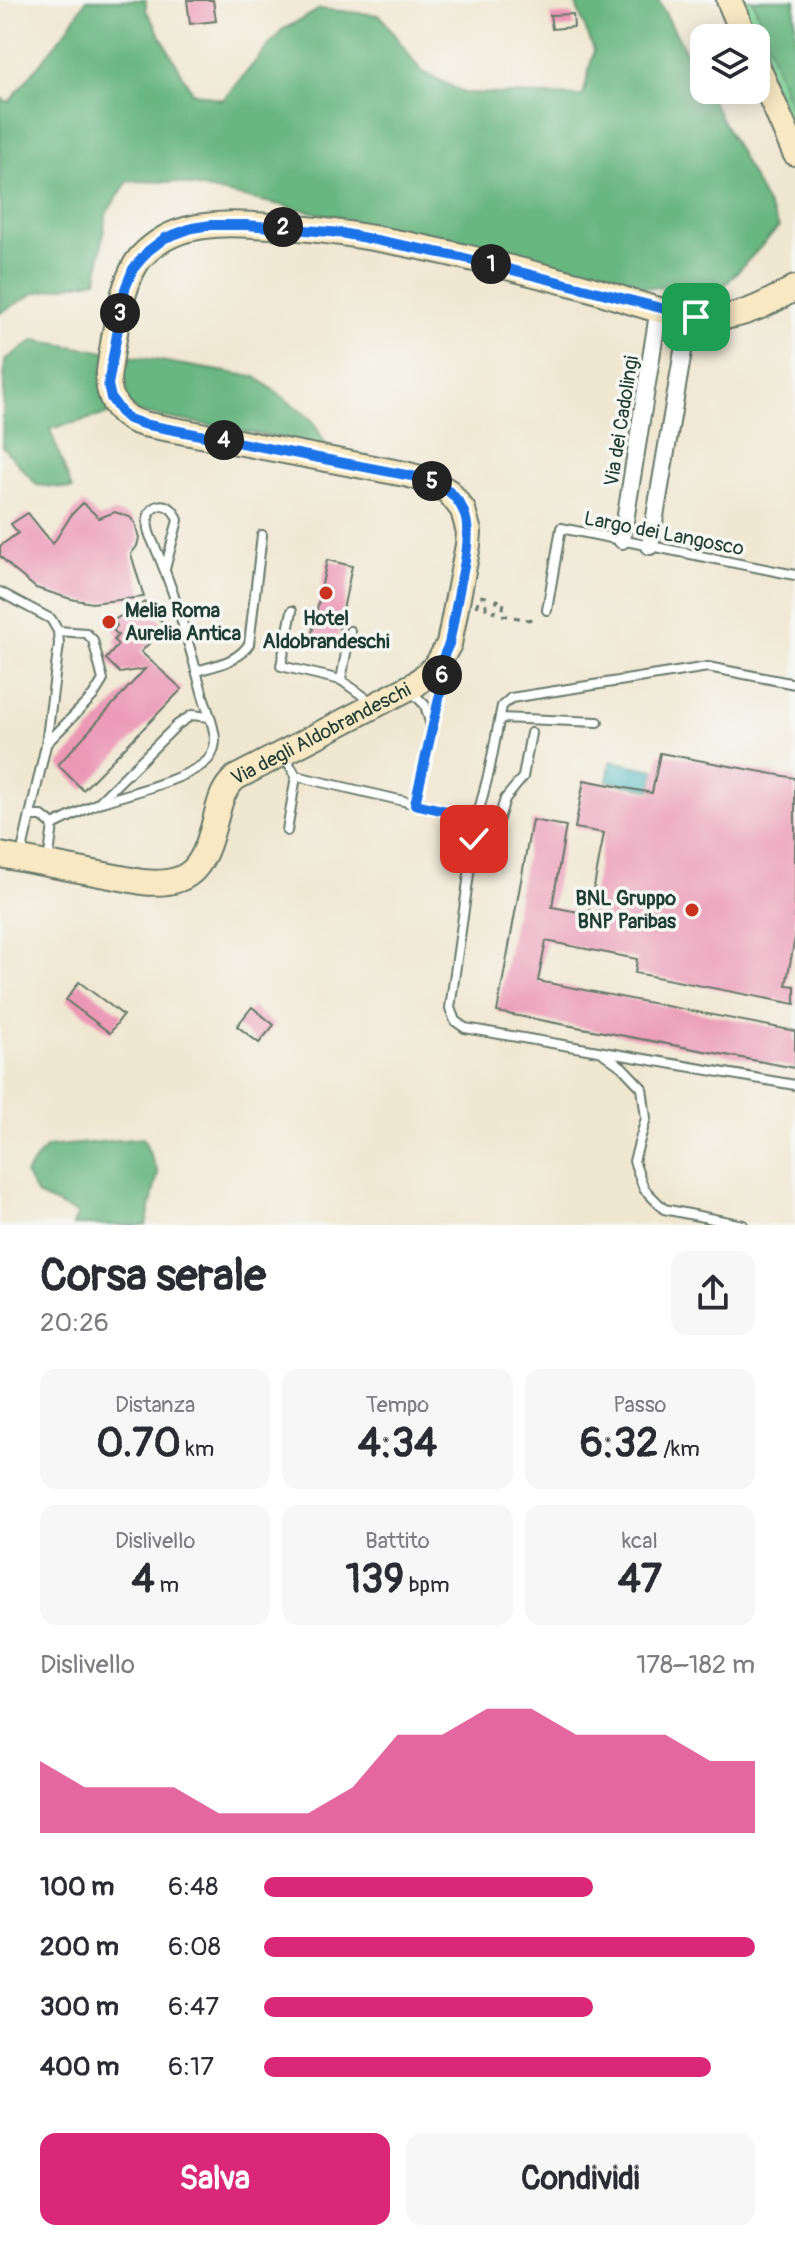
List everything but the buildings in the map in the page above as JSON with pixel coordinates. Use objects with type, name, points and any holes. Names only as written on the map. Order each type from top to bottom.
[{"type":"street","points":[[729,0],[739,24]]},
{"type":"street","points":[[770,95],[795,153]]},
{"type":"street","points":[[444,655],[457,604],[468,545],[468,528],[457,502],[437,484],[405,474],[143,424],[121,412],[111,398],[108,375],[127,280],[148,251],[165,238],[192,228],[228,224],[297,227],[461,257],[689,316],[712,318],[795,310]]},
{"type":"street","points":[[742,314],[795,288]]},
{"type":"street","name":"Via dei Cadolingi","points":[[622,540],[659,308]]},
{"type":"street","points":[[650,546],[689,316]]},
{"type":"street","name":"Via degli Aldobrandeschi","points":[[10,857],[142,882],[162,884],[177,881],[188,875],[202,858],[228,784],[408,688],[431,672],[444,655]]},
{"type":"lane","points":[[53,825],[98,803],[189,773],[212,755],[215,741],[209,717],[165,569],[146,521],[151,510],[163,506],[173,511],[178,520],[165,569]]},
{"type":"lane","name":"Largo dei Langosco","points":[[547,610],[561,528],[795,575]]},
{"type":"lane","points":[[196,671],[226,662],[245,651],[249,644],[262,535]]},
{"type":"lane","points":[[0,592],[51,619],[58,631],[59,644],[46,745],[31,816],[10,857]]},
{"type":"lane","points":[[292,611],[281,666],[341,680],[377,705]]},
{"type":"lane","points":[[46,745],[93,696],[103,680],[93,640],[86,633],[58,631]]},
{"type":"lane","points":[[341,680],[350,631]]},
{"type":"lane","points":[[415,804],[440,694],[444,655]]},
{"type":"lane","points":[[795,684],[708,667],[511,698],[502,706],[477,818],[450,1008],[455,1021],[465,1028],[795,1085]]},
{"type":"lane","points":[[408,688],[425,705],[431,726]]},
{"type":"lane","points":[[98,803],[177,725],[192,715],[209,717]]},
{"type":"lane","points":[[500,718],[598,722]]},
{"type":"lane","points":[[474,839],[493,838],[505,799],[523,777],[531,733]]},
{"type":"lane","points":[[283,753],[296,776],[287,831]]},
{"type":"lane","points":[[296,776],[477,818]]},
{"type":"lane","points":[[31,816],[42,816],[53,825]]},
{"type":"lane","points":[[48,864],[53,825]]},
{"type":"lane","points":[[600,1051],[622,1067],[642,1088],[646,1118],[634,1161],[644,1189],[664,1209],[743,1225]]},
{"type":"path","points":[[457,604],[478,607],[480,596],[486,597],[486,609],[495,612],[497,600],[504,602],[502,615],[529,620]]},
{"type":"green space","points":[[86,0],[146,0],[146,10],[192,92],[223,100],[282,30],[320,9],[380,15],[421,71],[464,93],[583,96],[594,50],[574,0],[658,0],[690,60],[690,104],[713,104],[779,227],[726,284],[681,288],[634,287],[437,239],[174,182],[128,181],[106,214],[97,280],[35,293],[0,313],[0,98],[9,102],[69,27]]},
{"type":"green space","points":[[736,0],[795,0],[795,134],[770,77],[770,24],[749,24]]},
{"type":"green space","points":[[753,0],[795,0],[795,122],[770,49],[770,24],[761,24]]},
{"type":"green space","points":[[34,340],[256,377],[311,419],[327,446],[123,410],[50,429],[72,489],[37,485],[2,446],[5,360]]},
{"type":"green space","points":[[143,1138],[158,1173],[146,1225],[73,1225],[78,1214],[37,1195],[25,1174],[46,1147]]},
{"type":"water","points":[[611,761],[655,770],[651,790],[607,781]]},
{"type":"place","name":"Hotel Aldobrandeschi","points":[[326,593]]},
{"type":"place","name":"Melia Roma Aurelia Antica","points":[[109,622]]},
{"type":"place","name":"BNL Gruppo BNP Paribas","points":[[692,910]]},
{"type":"route","points":[[474,839],[477,818],[415,804],[440,694],[444,655],[449,644],[468,545],[468,528],[463,510],[449,492],[427,479],[143,424],[126,417],[111,398],[108,379],[127,280],[148,251],[181,231],[219,225],[297,227],[461,257],[696,317]]}]
